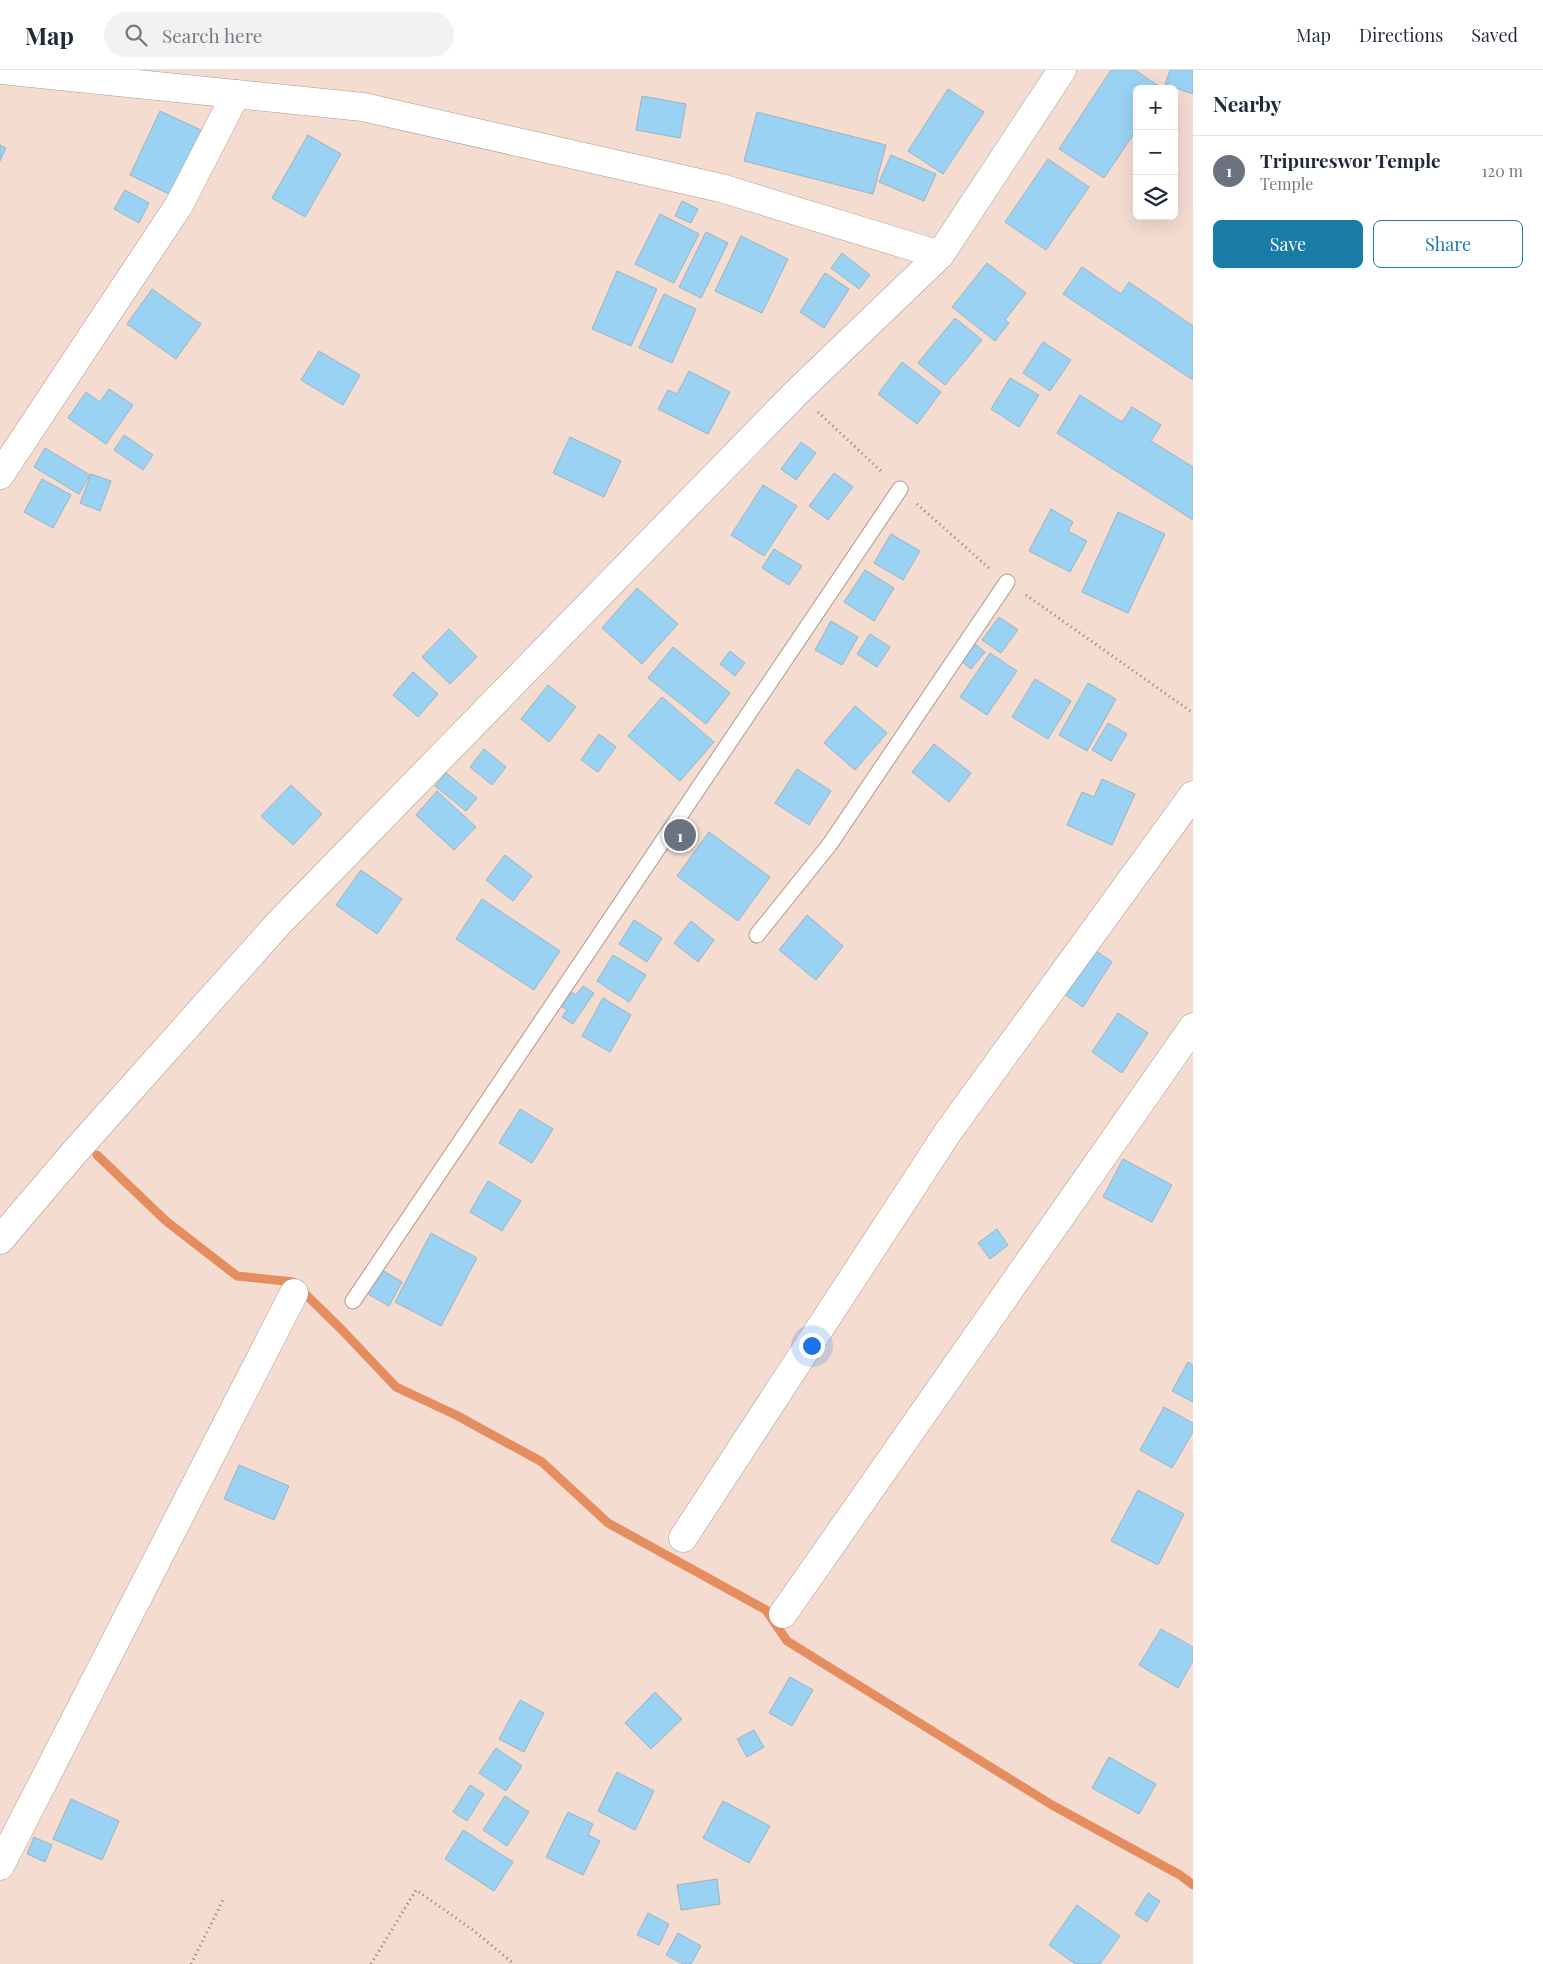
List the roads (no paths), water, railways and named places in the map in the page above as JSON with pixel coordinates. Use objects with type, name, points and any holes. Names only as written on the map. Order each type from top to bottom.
[{"type":"street","points":[[1,70],[363,107],[712,186],[940,255]]},
{"type":"street","points":[[0,1240],[73,1154],[278,924],[797,392],[940,255],[1062,70]]},
{"type":"street","points":[[0,475],[179,205],[236,94]]},
{"type":"street","points":[[683,1538],[948,1132],[1193,795]]},
{"type":"street","points":[[783,1614],[1193,1026]]},
{"type":"street","points":[[0,1866],[294,1293]]},
{"type":"lane","points":[[353,1301],[900,489]]},
{"type":"lane","points":[[757,935],[830,844],[1007,582]]},
{"type":"waterway","points":[[97,1155],[166,1221],[237,1276],[293,1282],[396,1387],[456,1415],[542,1462],[608,1523],[766,1610],[787,1641],[1052,1805],[1180,1875],[1193,1885]]},
{"type":"place","name":"Tripureswor Temple","points":[[680,835]]}]
